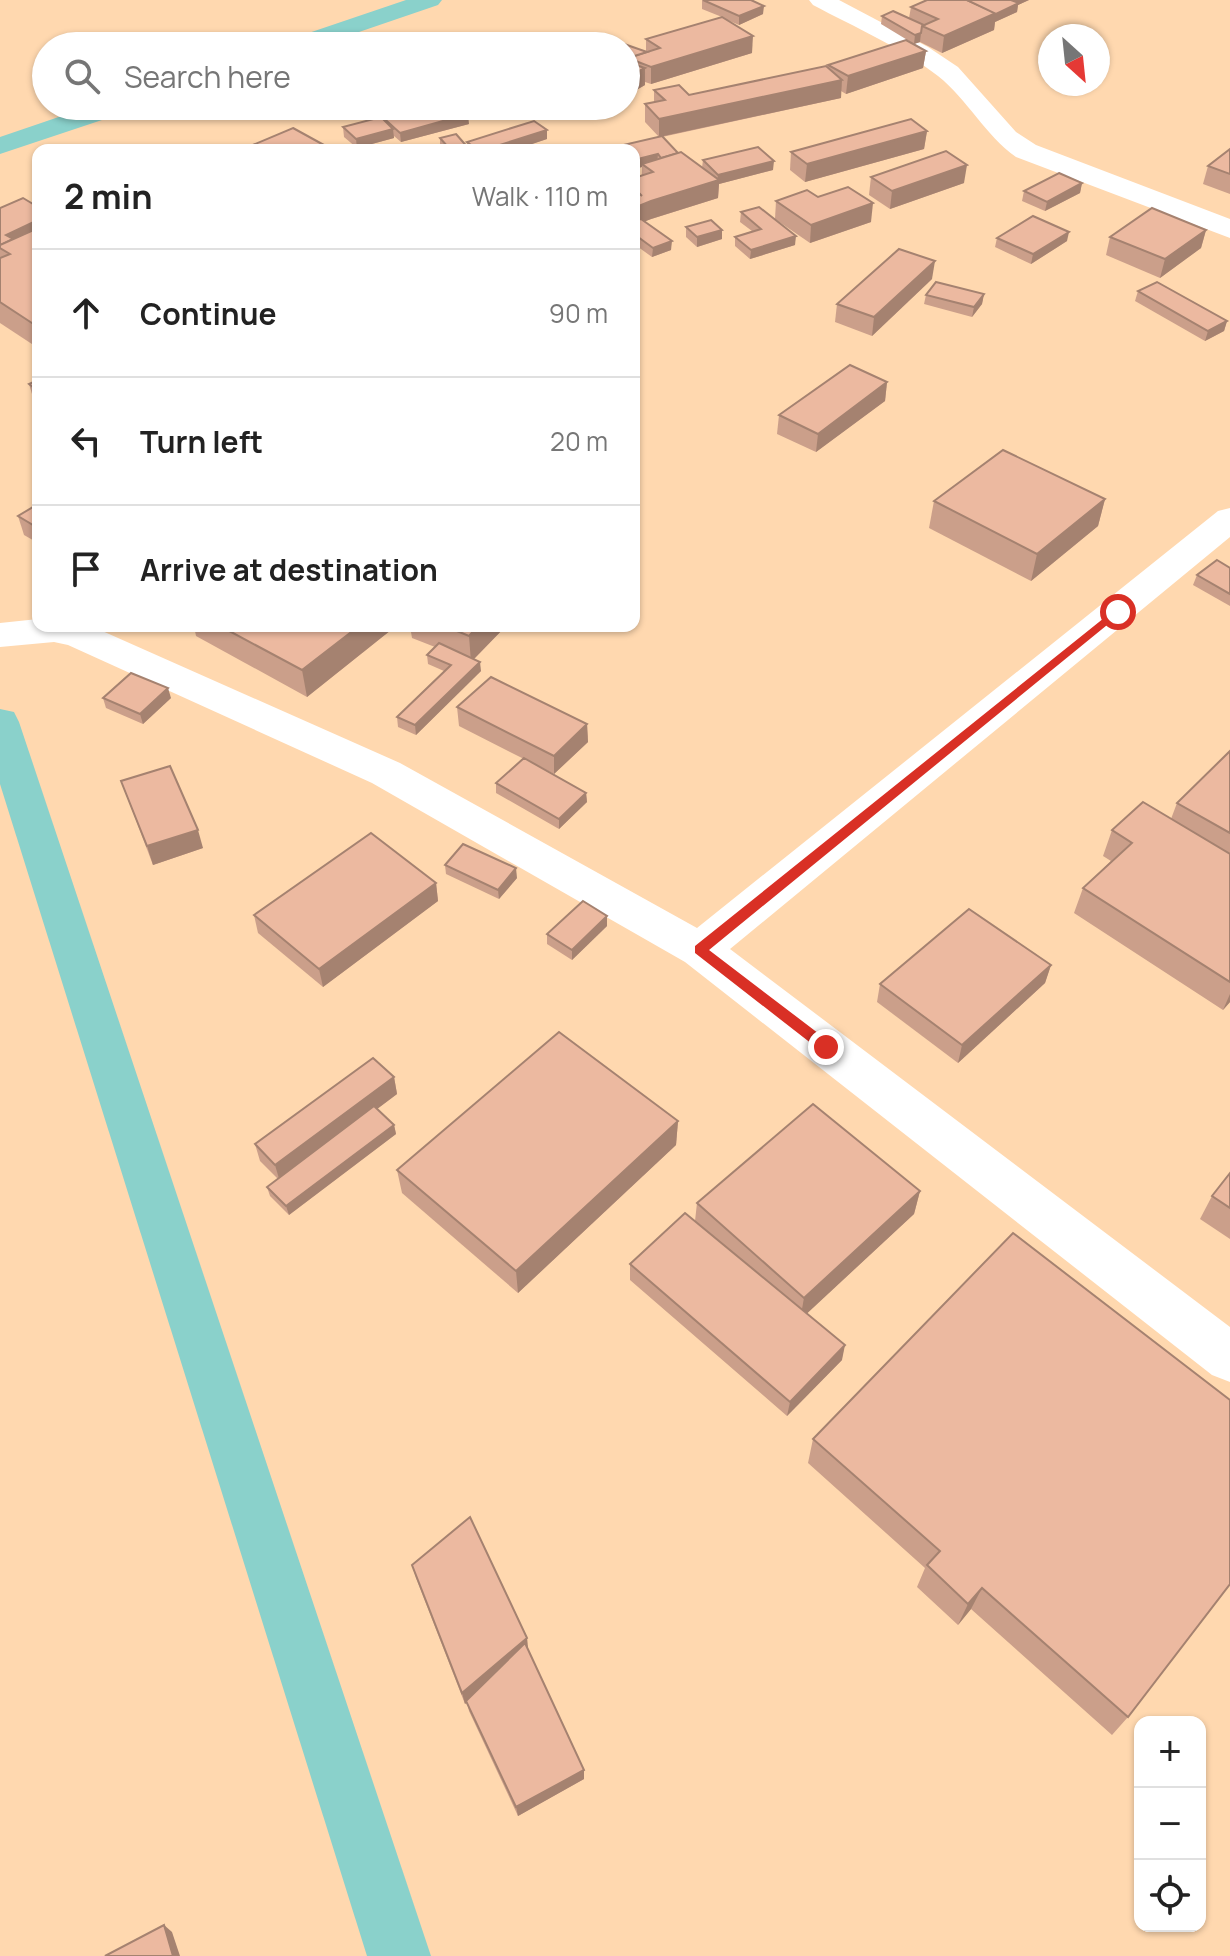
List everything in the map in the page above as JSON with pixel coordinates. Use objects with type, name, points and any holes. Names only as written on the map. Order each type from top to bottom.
[{"type":"main road","points":[[335,32],[430,0]]},
{"type":"main road","points":[[0,146],[76,120]]},
{"type":"main road","points":[[0,722],[399,1956]]},
{"type":"street","points":[[821,0],[919,52],[949,72],[1007,138],[1026,151],[1230,229]]},
{"type":"street","points":[[700,950],[1230,519]]},
{"type":"street","points":[[0,635],[32,632]]},
{"type":"street","points":[[64,632],[78,635],[400,780],[700,950],[1230,1358]]},
{"type":"building","points":[[703,0],[751,0],[764,6],[739,16]]},
{"type":"building","points":[[927,0],[967,0],[996,13],[944,36],[922,26],[938,19],[911,7]]},
{"type":"building","points":[[967,0],[1011,0],[1019,3],[996,14]]},
{"type":"building","points":[[893,11],[924,25],[921,33],[915,35],[882,16]]},
{"type":"building","points":[[722,17],[753,36],[651,67],[640,63],[640,54],[660,48],[646,39]]},
{"type":"building","points":[[906,40],[926,51],[848,76],[828,65]]},
{"type":"building","points":[[826,66],[842,80],[659,119],[645,104],[665,100],[654,90],[679,85],[689,95]]},
{"type":"building","points":[[911,119],[927,131],[807,164],[791,152]]},
{"type":"building","points":[[370,120],[384,120],[393,129],[356,139],[343,127]]},
{"type":"building","points":[[386,120],[447,120],[400,133]]},
{"type":"building","points":[[534,121],[547,130],[503,144],[467,142]]},
{"type":"building","points":[[293,128],[322,144],[255,144]]},
{"type":"building","points":[[456,134],[465,144],[445,144],[440,138]]},
{"type":"building","points":[[662,136],[678,153],[661,158],[658,154],[640,158],[640,144],[628,144]]},
{"type":"building","points":[[758,147],[774,161],[718,175],[703,160]]},
{"type":"building","points":[[1230,149],[1230,174],[1208,166]]},
{"type":"building","points":[[946,151],[967,165],[892,191],[871,177]]},
{"type":"building","points":[[681,152],[719,180],[640,206],[640,176],[653,172],[642,164]]},
{"type":"building","points":[[1059,173],[1082,183],[1047,202],[1024,191]]},
{"type":"building","points":[[848,187],[873,203],[811,225],[776,201],[807,190],[818,197]]},
{"type":"building","points":[[23,198],[32,203],[32,223],[6,235],[13,239],[0,245],[0,208]]},
{"type":"building","points":[[759,207],[796,236],[751,250],[735,237],[761,229],[741,212]]},
{"type":"building","points":[[1152,208],[1206,230],[1165,259],[1110,237]]},
{"type":"building","points":[[1033,216],[1069,232],[1033,254],[997,238]]},
{"type":"building","points":[[640,219],[672,241],[653,248],[640,238]]},
{"type":"building","points":[[711,220],[722,230],[697,237],[686,227]]},
{"type":"building","points":[[32,231],[32,323],[0,302],[0,258],[10,254],[0,245]]},
{"type":"building","points":[[899,249],[935,261],[874,317],[837,304]]},
{"type":"building","points":[[936,282],[984,294],[974,307],[926,295]]},
{"type":"building","points":[[1157,282],[1227,321],[1208,331],[1138,291]]},
{"type":"building","points":[[850,365],[887,382],[818,434],[779,415]]},
{"type":"building","points":[[1003,450],[1105,499],[1037,554],[934,501]]},
{"type":"building","points":[[32,508],[32,524],[18,516]]},
{"type":"building","points":[[1217,560],[1230,568],[1230,594],[1197,575]]},
{"type":"building","points":[[231,632],[351,632],[302,670]]},
{"type":"building","points":[[439,643],[480,662],[415,725],[397,717],[451,665],[427,655]]},
{"type":"building","points":[[131,673],[168,688],[140,714],[103,698]]},
{"type":"building","points":[[491,677],[587,724],[554,756],[457,707]]},
{"type":"building","points":[[1230,751],[1230,833],[1177,803]]},
{"type":"building","points":[[524,758],[586,793],[559,819],[496,783]]},
{"type":"building","points":[[170,766],[198,830],[147,846],[121,781]]},
{"type":"building","points":[[1143,802],[1230,854],[1230,982],[1083,888],[1132,843],[1112,830]]},
{"type":"building","points":[[371,833],[436,883],[319,969],[254,915]]},
{"type":"building","points":[[463,844],[516,868],[498,890],[445,865]]},
{"type":"building","points":[[583,901],[607,916],[572,950],[547,934]]},
{"type":"building","points":[[969,909],[1051,965],[962,1045],[880,984]]},
{"type":"building","points":[[559,1032],[678,1121],[516,1271],[397,1170]]},
{"type":"building","points":[[373,1058],[394,1077],[275,1165],[255,1144]]},
{"type":"building","points":[[813,1104],[920,1191],[804,1298],[697,1203]]},
{"type":"building","points":[[374,1106],[394,1125],[286,1206],[267,1187]]},
{"type":"building","points":[[1230,1173],[1230,1208],[1212,1196]]},
{"type":"building","points":[[685,1213],[845,1345],[790,1402],[630,1264]]},
{"type":"building","points":[[1013,1233],[1230,1400],[1230,1584],[1128,1717],[982,1588],[968,1604],[927,1565],[940,1551],[813,1439]]},
{"type":"building","points":[[470,1517],[527,1638],[462,1693],[412,1565]]},
{"type":"building","points":[[525,1643],[584,1770],[516,1807],[466,1701]]},
{"type":"building","points":[[164,1925],[173,1956],[105,1956]]},
{"type":"route","points":[[826,1047],[700,950],[1118,612]]}]
